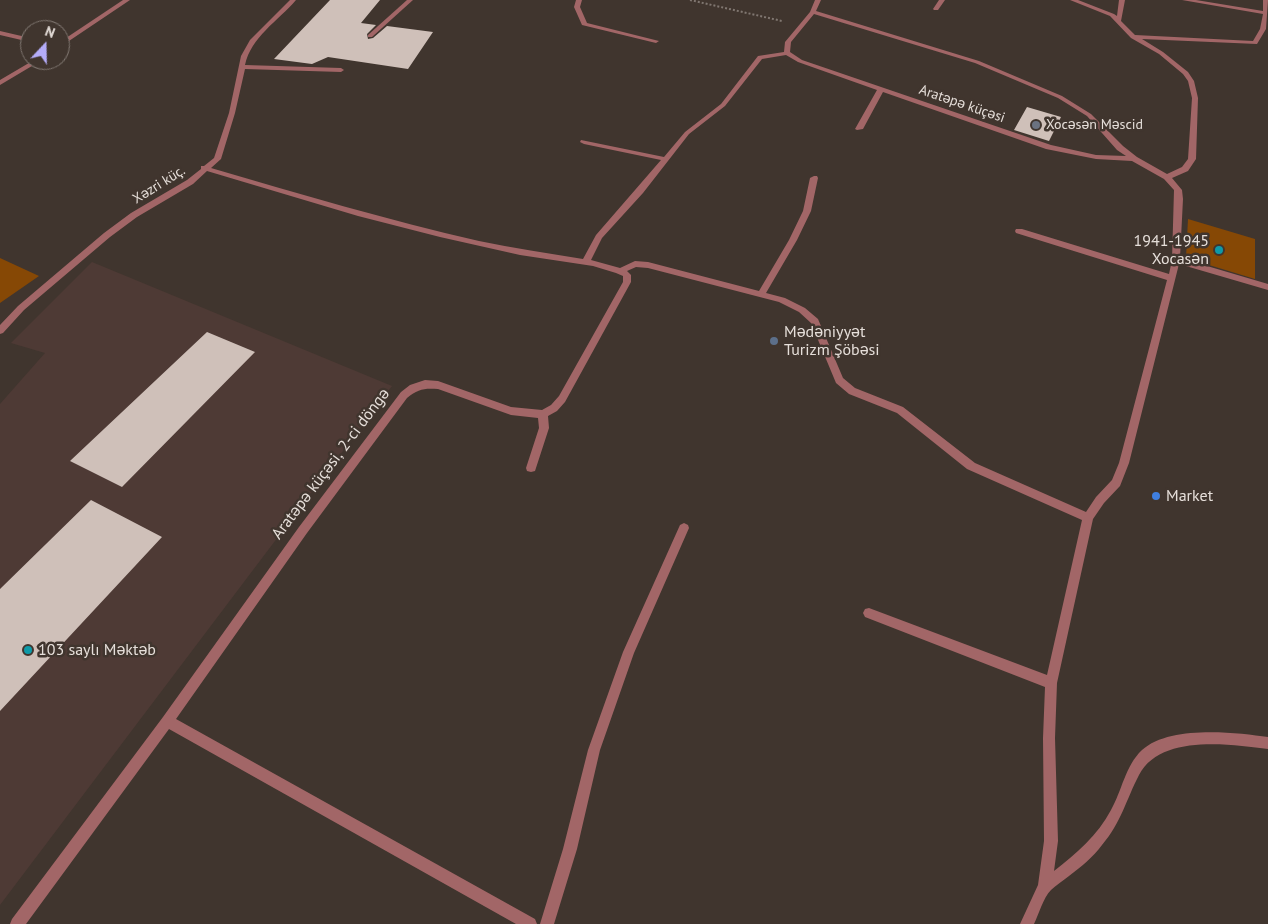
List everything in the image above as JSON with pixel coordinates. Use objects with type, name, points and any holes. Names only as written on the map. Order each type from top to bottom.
[{"type":"street","points":[[70,38],[127,0]]},
{"type":"street","name":"Xəzri küç.","points":[[0,331],[21,308],[107,235],[134,215],[190,182],[204,168],[217,159],[223,145],[244,56],[252,41],[293,0]]},
{"type":"street","points":[[370,36],[410,0]]},
{"type":"street","points":[[580,0],[577,7],[584,24],[656,41]]},
{"type":"street","points":[[585,263],[599,237],[691,129],[723,105],[760,57],[787,52],[788,42],[813,12],[818,0]]},
{"type":"street","points":[[936,9],[942,0]]},
{"type":"street","points":[[1027,924],[1045,886],[1051,841],[1049,738],[1052,683],[1088,518],[1100,500],[1116,484],[1124,463],[1172,278],[1176,260],[1180,199],[1178,190],[1167,177],[1185,169],[1192,160],[1194,147],[1194,90],[1186,73],[1162,53],[1133,37],[1119,20],[1112,15],[1073,0]]},
{"type":"street","points":[[1119,20],[1122,0]]},
{"type":"street","points":[[1185,0],[1266,13]]},
{"type":"street","points":[[1133,37],[1256,44],[1261,39],[1266,13],[1266,0]]},
{"type":"street","name":"Aratəpə küçəsi","points":[[813,12],[970,60],[1060,98],[1088,114],[1120,148],[1134,159],[1167,177]]},
{"type":"street","points":[[0,33],[20,38]]},
{"type":"street","name":"Aratəpə küçəsi","points":[[787,52],[800,61],[1048,147],[1096,158],[1134,159]]},
{"type":"street","points":[[242,67],[341,70]]},
{"type":"street","points":[[0,83],[22,70]]},
{"type":"street","points":[[859,129],[881,89]]},
{"type":"street","points":[[584,142],[665,159]]},
{"type":"street","points":[[204,168],[434,234],[622,270],[635,264],[648,265],[782,300],[802,310],[815,321],[839,380],[852,391],[900,410],[971,466],[1088,518]]},
{"type":"street","points":[[761,294],[794,240],[807,211],[814,178]]},
{"type":"street","points":[[1019,231],[1172,278]]},
{"type":"street","points":[[1176,260],[1268,287]]},
{"type":"street","points":[[530,468],[544,428],[543,414],[554,408],[562,399],[627,282],[626,275],[622,270]]},
{"type":"street","name":"Aratəpə küçəsi, 2-ci döngə","points":[[16,924],[167,721],[303,530],[404,394],[412,388],[425,384],[438,385],[511,411],[543,414]]},
{"type":"street","points":[[547,924],[570,849],[594,750],[629,652],[684,528]]},
{"type":"street","points":[[869,613],[1052,683]]},
{"type":"street","points":[[167,721],[530,924]]},
{"type":"street","points":[[1045,886],[1087,855],[1112,822],[1139,762],[1151,750],[1168,743],[1221,737],[1268,743]]},
{"type":"path","points":[[690,0],[800,26]]},
{"type":"shaded area","points":[[1188,219],[1255,239],[1255,279],[1186,258]]},
{"type":"shaded area","points":[[0,258],[39,276],[0,303]]},
{"type":"shaded area","points":[[92,262],[392,386],[0,905],[0,404],[45,353],[11,343]]},
{"type":"building","points":[[330,0],[380,0],[361,23],[376,25],[367,34],[368,39],[373,38],[387,26],[433,32],[408,69],[328,57],[312,64],[274,59]]},
{"type":"building","points":[[1027,107],[1061,117],[1049,141],[1014,130]]},
{"type":"building","points":[[207,332],[255,352],[122,487],[70,461]]},
{"type":"building","name":"103 saylı Məktəb","points":[[91,500],[162,537],[0,711],[0,589]]},
{"type":"place","name":"Xocəsən Məscid","points":[[1036,125]]},
{"type":"place","name":"1941-1945 Xocasən","points":[[1219,250]]},
{"type":"place","name":"Mədəniyyət Turizm Şöbəsi","points":[[774,341]]},
{"type":"place","name":"Market","points":[[1156,496]]},
{"type":"place","name":"103 saylı Məktəb","points":[[28,650]]}]
